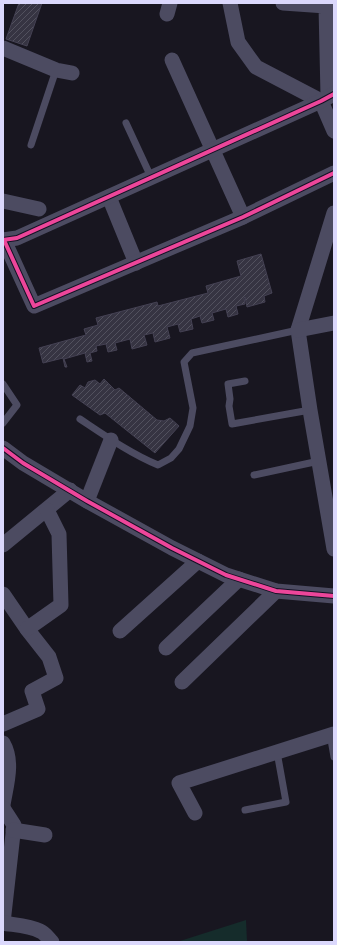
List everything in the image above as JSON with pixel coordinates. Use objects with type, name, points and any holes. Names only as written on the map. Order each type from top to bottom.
[{"type":"street","points":[[230,3],[238,42],[256,67],[328,97]]},
{"type":"street","points":[[283,3],[326,6],[328,97],[334,131]]},
{"type":"street","points":[[3,48],[56,70],[72,73]]},
{"type":"street","points":[[172,60],[243,217]]},
{"type":"street","points":[[328,97],[17,238],[3,240],[34,306],[243,217],[334,173]]},
{"type":"street","points":[[109,197],[136,263]]},
{"type":"street","points":[[3,202],[39,209]]},
{"type":"street","points":[[334,212],[298,330],[310,410],[334,543]]},
{"type":"street","points":[[298,330],[334,323]]},
{"type":"street","points":[[87,501],[111,440]]},
{"type":"street","points":[[3,448],[23,463],[87,501],[172,548],[226,575],[276,591],[334,596]]},
{"type":"street","points":[[3,545],[70,490]]},
{"type":"street","points":[[27,628],[60,605],[59,534],[47,510]]},
{"type":"street","points":[[120,631],[198,561]]},
{"type":"street","points":[[166,648],[239,579]]},
{"type":"street","points":[[182,682],[276,591]]},
{"type":"street","points":[[3,594],[49,657],[56,678],[32,691],[38,709],[3,724]]},
{"type":"street","points":[[195,813],[179,783],[332,734]]},
{"type":"street","points":[[3,743],[6,749],[9,764],[3,923],[34,928],[41,931],[52,942]]},
{"type":"street","points":[[6,816],[45,835]]},
{"type":"lane","points":[[31,146],[56,70]]},
{"type":"lane","points":[[126,123],[151,177]]},
{"type":"lane","points":[[80,419],[111,440],[158,465],[171,458],[179,449],[190,426],[193,408],[184,362],[192,353],[298,330]]},
{"type":"lane","points":[[245,381],[228,384],[232,424],[310,410]]},
{"type":"lane","points":[[3,384],[17,405],[3,423]]},
{"type":"lane","points":[[254,475],[319,461]]},
{"type":"lane","points":[[332,734],[334,757]]},
{"type":"lane","points":[[245,810],[286,802],[276,752]]},
{"type":"green space","points":[[246,920],[247,942],[180,942],[180,941]]},
{"type":"building","points":[[19,3],[42,3],[27,46],[6,39]]},
{"type":"building","points":[[261,254],[272,293],[264,296],[265,302],[247,307],[245,297],[245,304],[236,306],[238,314],[228,317],[226,309],[212,313],[214,320],[202,323],[200,316],[191,319],[193,329],[180,332],[178,324],[167,327],[170,338],[155,342],[153,333],[144,335],[147,345],[132,349],[130,339],[115,343],[117,350],[108,352],[106,344],[96,346],[97,351],[90,353],[92,361],[87,362],[85,353],[64,359],[67,367],[65,367],[63,358],[43,363],[39,348],[86,335],[84,329],[98,325],[96,318],[157,302],[158,306],[208,293],[206,286],[241,276],[237,261]]},
{"type":"building","points":[[104,379],[115,390],[119,388],[157,420],[164,421],[170,418],[179,426],[155,453],[105,413],[100,415],[72,395],[80,385],[85,388],[88,382],[95,380],[100,384]]},
{"type":"cycle path","points":[[3,240],[17,238],[334,94]]},
{"type":"cycle path","points":[[4,240],[34,306],[243,217],[334,173]]},
{"type":"cycle path","points":[[3,448],[23,463],[87,501],[172,548],[226,575],[276,591],[334,596]]}]
